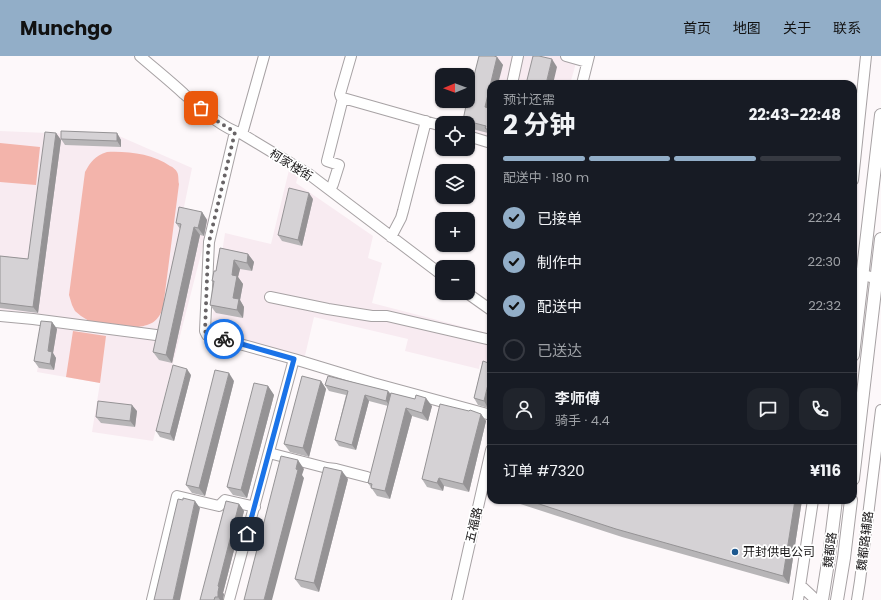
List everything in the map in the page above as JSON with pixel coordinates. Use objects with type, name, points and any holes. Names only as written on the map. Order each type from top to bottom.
[{"type":"main road","points":[[857,290],[858,274],[881,115]]},
{"type":"main road","points":[[857,448],[879,280],[881,239]]},
{"type":"main road","name":"魏都路","points":[[822,600],[836,504]]},
{"type":"main road","name":"魏都路","points":[[837,600],[844,558],[850,504]]},
{"type":"street","name":"柯家楼街","points":[[140,56],[220,123],[310,175],[435,270]]},
{"type":"street","points":[[264,56],[239,133],[209,242],[205,331],[207,335],[487,414]]},
{"type":"street","points":[[351,56],[340,94],[341,97],[435,124]]},
{"type":"street","points":[[566,56],[588,59],[583,80]]},
{"type":"street","points":[[857,142],[866,56]]},
{"type":"street","points":[[512,80],[515,57]]},
{"type":"street","points":[[330,190],[339,165],[327,161],[343,98]]},
{"type":"street","points":[[392,237],[401,218],[426,121]]},
{"type":"street","points":[[475,138],[487,142]]},
{"type":"street","points":[[858,274],[879,280]]},
{"type":"street","points":[[270,297],[328,309],[372,316],[387,316],[487,339]]},
{"type":"street","points":[[475,299],[487,307]]},
{"type":"street","points":[[0,316],[156,335]]},
{"type":"street","points":[[229,600],[294,359]]},
{"type":"street","name":"魏都路辅路","points":[[857,600],[881,410]]},
{"type":"street","points":[[269,453],[323,468],[336,468],[367,477]]},
{"type":"street","name":"五福路","points":[[457,600],[487,468]]},
{"type":"street","points":[[152,600],[177,496],[219,506],[225,500],[254,507]]},
{"type":"street","points":[[798,600],[812,504]]},
{"type":"street","points":[[801,586],[816,600]]},
{"type":"shaded area","points":[[481,56],[578,56],[571,80],[487,80],[487,140],[475,136],[475,116],[464,116],[466,108],[475,108],[475,77]]},
{"type":"shaded area","points":[[0,131],[119,136],[192,168],[183,212],[210,219],[153,441],[92,432],[100,383],[37,372],[46,315],[0,310]]},
{"type":"shaded area","points":[[0,143],[40,147],[36,185],[0,182]]},
{"type":"shaded area","points":[[107,152],[123,152],[148,156],[172,167],[176,170],[178,175],[179,184],[163,308],[154,322],[138,327],[89,321],[75,311],[69,295],[85,172],[94,159]]},
{"type":"shaded area","points":[[289,170],[299,173],[296,183],[373,236],[368,258],[382,263],[372,303],[487,333],[487,365],[480,364],[479,369],[405,351],[408,339],[314,317],[304,360],[210,333],[225,233],[271,244]]},
{"type":"shaded area","points":[[73,331],[106,336],[100,383],[66,377]]},
{"type":"building","points":[[479,56],[497,57],[491,80],[487,80],[487,99],[485,107],[487,108],[487,129],[485,128],[486,126],[475,123],[475,116],[464,116],[466,108],[475,108],[475,72]]},
{"type":"building","points":[[533,56],[552,59],[547,80],[527,80]]},
{"type":"building","points":[[61,131],[117,133],[117,141],[61,139]]},
{"type":"building","points":[[45,132],[56,133],[33,307],[0,303],[0,256],[28,259]]},
{"type":"building","points":[[289,188],[309,193],[298,240],[278,235]]},
{"type":"building","points":[[179,207],[202,212],[198,228],[194,227],[166,355],[153,352],[181,224],[176,223]]},
{"type":"building","points":[[220,248],[248,254],[247,263],[234,260],[232,275],[237,276],[233,298],[239,299],[237,310],[210,305],[214,281],[212,281],[214,271],[216,271]]},
{"type":"building","points":[[41,321],[52,322],[48,351],[52,352],[50,364],[34,361]]},
{"type":"building","points":[[483,361],[487,362],[487,389],[484,401],[474,398]]},
{"type":"building","points":[[173,365],[187,369],[170,434],[156,431]]},
{"type":"building","points":[[215,370],[229,373],[199,488],[186,485]]},
{"type":"building","points":[[302,376],[321,381],[303,448],[284,444]]},
{"type":"building","points":[[328,376],[388,391],[386,401],[365,395],[352,445],[335,440],[348,391],[325,385]]},
{"type":"building","points":[[254,383],[268,386],[241,490],[227,487]]},
{"type":"building","points":[[391,393],[415,399],[416,395],[426,398],[422,413],[406,408],[385,491],[371,488],[372,484],[368,483]]},
{"type":"building","points":[[98,401],[132,405],[130,421],[96,417]]},
{"type":"building","points":[[440,404],[470,410],[481,414],[463,484],[439,478],[437,483],[422,479]]},
{"type":"building","points":[[281,456],[298,460],[296,469],[298,470],[264,600],[244,600]]},
{"type":"building","points":[[324,467],[342,471],[314,583],[295,579]]},
{"type":"building","points":[[183,498],[195,501],[173,600],[154,600],[178,499],[183,500]]},
{"type":"building","points":[[226,501],[239,504],[218,586],[218,597],[215,597],[214,600],[200,600]]},
{"type":"building","name":"开封供电公司","points":[[539,504],[794,504],[783,576],[616,529]]},
{"type":"way so far","points":[[201,108],[220,123],[235,132],[209,242],[208,252],[205,331],[207,335],[224,339]]},
{"type":"place","name":"开封供电公司","points":[[735,552]]},
{"type":"route","points":[[224,339],[294,359],[247,534]]}]
